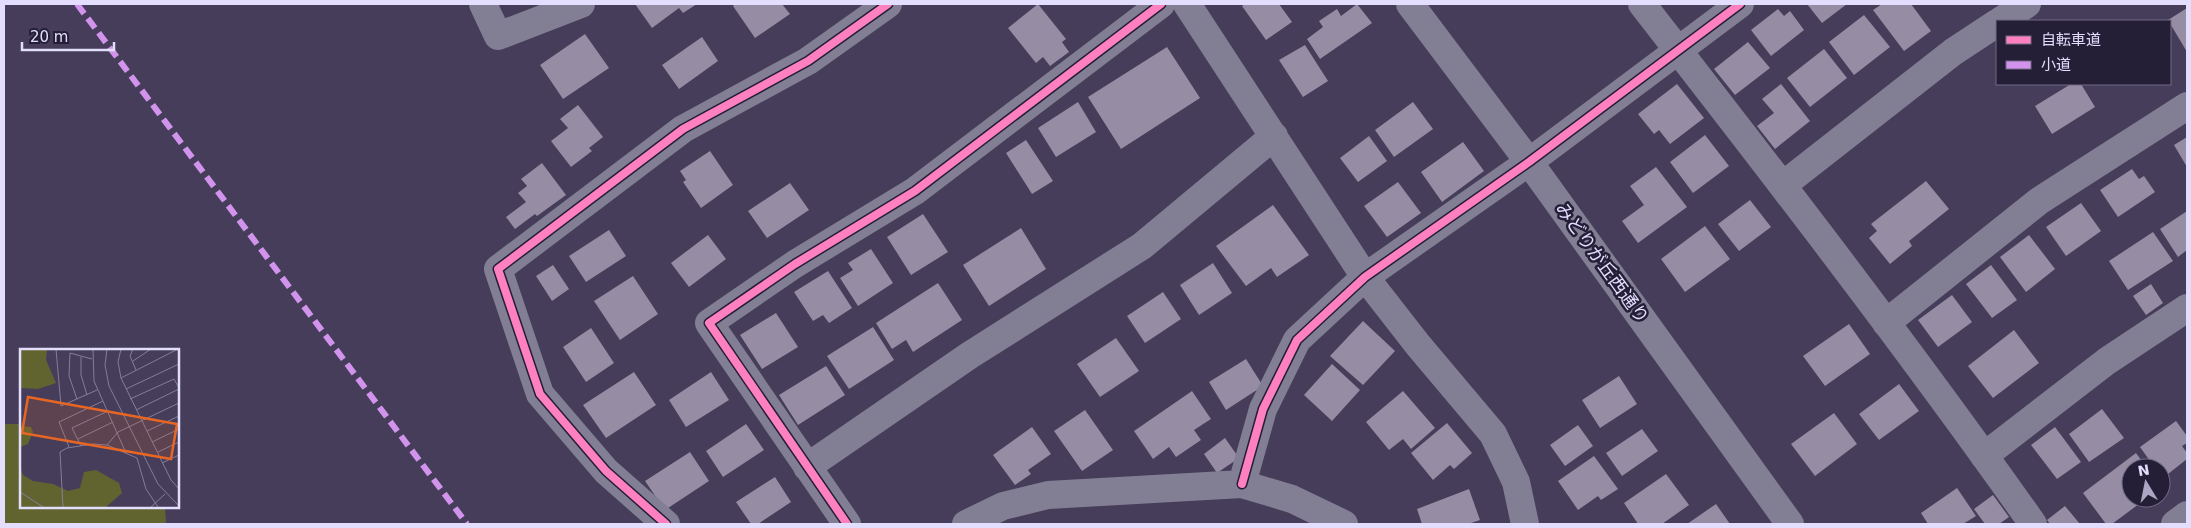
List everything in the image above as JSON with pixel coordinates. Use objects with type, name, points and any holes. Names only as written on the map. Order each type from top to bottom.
[{"type":"street","points":[[484,4],[498,36],[581,4]]},
{"type":"street","points":[[666,524],[606,470],[540,394],[498,269],[683,130],[808,61],[888,4]]},
{"type":"street","points":[[847,524],[709,323],[795,264],[914,191],[1161,4]]},
{"type":"street","points":[[1187,4],[1365,277],[1418,345],[1493,434],[1516,482],[1525,524]]},
{"type":"street","name":"みどりが丘西通り","points":[[1410,4],[1529,162],[1790,524]]},
{"type":"street","points":[[1642,4],[1783,185],[1886,322],[2032,524]]},
{"type":"street","points":[[1242,484],[1263,409],[1297,340],[1365,277],[1529,162],[1740,4]]},
{"type":"street","points":[[2001,20],[2027,4]]},
{"type":"street","points":[[1783,185],[1953,52],[1996,23]]},
{"type":"street","points":[[1886,322],[2039,201],[2187,106]]},
{"type":"street","points":[[807,467],[970,355],[1142,246],[1274,136]]},
{"type":"street","points":[[1984,456],[2107,361],[2187,308]]},
{"type":"street","points":[[966,524],[1003,506],[1048,495],[1242,484],[1292,499],[1344,524]]},
{"type":"street","points":[[2175,524],[2187,515]]},
{"type":"green space","points":[[4,424],[20,424],[20,508],[165,508],[166,524],[4,524]]},
{"type":"building","points":[[635,4],[697,4],[683,13],[679,8],[652,28]]},
{"type":"building","points":[[735,4],[782,4],[790,14],[755,38],[733,6]]},
{"type":"building","points":[[1038,4],[1066,39],[1062,42],[1069,52],[1050,66],[1043,57],[1036,63],[1008,28]]},
{"type":"building","points":[[1245,4],[1279,4],[1292,22],[1266,40],[1242,6]]},
{"type":"building","points":[[1357,4],[1372,23],[1320,59],[1307,39],[1323,27],[1319,21],[1337,9],[1341,16]]},
{"type":"building","points":[[1807,4],[1847,4],[1822,23]]},
{"type":"building","points":[[1882,4],[1911,4],[1931,31],[1904,51],[1873,10]]},
{"type":"building","points":[[2187,8],[2187,52],[2171,25],[2171,20],[2168,20]]},
{"type":"building","points":[[1778,9],[1784,16],[1790,11],[1804,30],[1771,56],[1751,30]]},
{"type":"building","points":[[1864,15],[1890,47],[1854,75],[1829,42]]},
{"type":"building","points":[[585,34],[609,68],[563,99],[540,65]]},
{"type":"building","points":[[702,37],[718,61],[679,89],[662,65]]},
{"type":"building","points":[[1748,42],[1770,68],[1735,95],[1714,69]]},
{"type":"building","points":[[1305,45],[1328,81],[1303,97],[1279,60]]},
{"type":"building","points":[[1167,47],[1200,98],[1121,149],[1088,97]]},
{"type":"building","points":[[1824,49],[1847,78],[1810,107],[1787,78]]},
{"type":"building","points":[[1677,84],[1704,118],[1670,144],[1659,130],[1654,134],[1638,114]]},
{"type":"building","points":[[1781,84],[1810,121],[1775,149],[1757,126],[1774,113],[1762,99]]},
{"type":"building","points":[[2069,85],[2082,85],[2095,107],[2052,134],[2035,106]]},
{"type":"building","points":[[1078,102],[1096,132],[1056,157],[1038,128]]},
{"type":"building","points":[[1413,102],[1433,129],[1394,157],[1375,130]]},
{"type":"building","points":[[578,105],[603,137],[589,148],[592,151],[571,167],[551,141],[568,128],[560,119]]},
{"type":"building","points":[[1705,135],[1729,166],[1693,193],[1670,162]]},
{"type":"building","points":[[1369,136],[1387,161],[1358,182],[1340,158]]},
{"type":"building","points":[[2187,137],[2187,167],[2174,145]]},
{"type":"building","points":[[1026,140],[1053,181],[1032,194],[1006,153]]},
{"type":"building","points":[[1463,142],[1484,171],[1442,202],[1421,172]]},
{"type":"building","points":[[710,151],[733,185],[701,208],[683,182],[686,180],[680,171]]},
{"type":"building","points":[[542,163],[566,195],[515,229],[506,217],[526,202],[518,193],[527,186],[521,179]]},
{"type":"building","points":[[1656,167],[1687,207],[1638,243],[1622,221],[1644,205],[1630,186]]},
{"type":"building","points":[[2132,169],[2139,179],[2144,176],[2155,192],[2118,217],[2100,190]]},
{"type":"building","points":[[1926,181],[1949,209],[1909,241],[1912,246],[1890,264],[1869,238],[1877,231],[1871,224]]},
{"type":"building","points":[[1398,182],[1421,213],[1387,237],[1364,206]]},
{"type":"building","points":[[790,183],[809,210],[767,238],[748,211]]},
{"type":"building","points":[[1750,200],[1771,227],[1739,251],[1718,224]]},
{"type":"building","points":[[2081,203],[2101,231],[2066,256],[2046,227]]},
{"type":"building","points":[[1273,205],[1309,255],[1277,277],[1271,268],[1246,286],[1216,246]]},
{"type":"building","points":[[2187,211],[2187,250],[2178,257],[2160,229]]},
{"type":"building","points":[[923,214],[948,252],[911,275],[887,237]]},
{"type":"building","points":[[1705,226],[1730,259],[1685,292],[1661,259]]},
{"type":"building","points":[[1021,228],[1046,269],[989,306],[963,265]]},
{"type":"building","points":[[609,230],[626,256],[586,282],[569,256]]},
{"type":"building","points":[[2153,232],[2173,261],[2128,290],[2109,261]]},
{"type":"building","points":[[708,235],[726,259],[689,287],[671,263]]},
{"type":"building","points":[[2029,235],[2055,269],[2026,292],[2000,257]]},
{"type":"building","points":[[871,249],[893,283],[858,306],[840,278],[853,270],[848,263]]},
{"type":"building","points":[[1213,263],[1232,293],[1199,315],[1180,285]]},
{"type":"building","points":[[553,265],[569,289],[552,301],[536,276]]},
{"type":"building","points":[[1991,265],[2017,300],[1992,318],[1966,284]]},
{"type":"building","points":[[828,271],[852,308],[829,323],[823,315],[813,321],[794,292]]},
{"type":"building","points":[[633,276],[658,314],[620,340],[594,301]]},
{"type":"building","points":[[938,283],[962,320],[913,352],[906,340],[892,349],[876,323]]},
{"type":"building","points":[[2151,284],[2163,303],[2146,315],[2133,296]]},
{"type":"building","points":[[1163,292],[1181,319],[1145,343],[1127,316]]},
{"type":"building","points":[[1952,295],[1972,322],[1938,347],[1918,320]]},
{"type":"building","points":[[776,313],[798,347],[762,369],[740,335]]},
{"type":"building","points":[[1363,321],[1395,351],[1363,385],[1330,356]]},
{"type":"building","points":[[1849,324],[1870,354],[1825,386],[1803,356]]},
{"type":"building","points":[[873,327],[894,360],[849,389],[827,356]]},
{"type":"building","points":[[591,328],[614,363],[586,382],[563,347]]},
{"type":"building","points":[[2014,330],[2039,363],[1993,398],[1968,366]]},
{"type":"building","points":[[1116,338],[1139,371],[1100,397],[1077,364]]},
{"type":"building","points":[[1246,359],[1263,386],[1226,410],[1209,382]]},
{"type":"building","points":[[1332,364],[1360,390],[1332,421],[1304,395]]},
{"type":"building","points":[[826,366],[845,395],[798,425],[779,395]]},
{"type":"building","points":[[634,372],[656,405],[606,438],[583,405]]},
{"type":"building","points":[[711,372],[729,400],[686,427],[669,400]]},
{"type":"building","points":[[1619,376],[1637,404],[1600,428],[1582,400]]},
{"type":"building","points":[[1899,384],[1919,411],[1879,440],[1859,414]]},
{"type":"building","points":[[1192,391],[1211,419],[1194,430],[1201,440],[1176,457],[1169,447],[1153,459],[1134,431]]},
{"type":"building","points":[[1403,391],[1435,428],[1411,449],[1403,439],[1389,450],[1366,422]]},
{"type":"building","points":[[2102,409],[2124,438],[2089,462],[2069,434]]},
{"type":"building","points":[[1085,410],[1113,450],[1082,471],[1054,431]]},
{"type":"building","points":[[1834,413],[1857,444],[1815,476],[1791,444]]},
{"type":"building","points":[[2176,421],[2187,436],[2187,443],[2182,446],[2187,453],[2187,459],[2171,472],[2171,458],[2148,458],[2140,447]]},
{"type":"building","points":[[1447,423],[1472,453],[1454,469],[1450,465],[1433,480],[1411,453]]},
{"type":"building","points":[[746,424],[764,450],[723,477],[706,451]]},
{"type":"building","points":[[1578,425],[1593,446],[1565,466],[1550,445]]},
{"type":"building","points":[[1032,427],[1051,454],[1028,470],[1031,474],[1015,485],[993,455]]},
{"type":"building","points":[[2055,427],[2081,462],[2057,479],[2031,445]]},
{"type":"building","points":[[1642,429],[1658,451],[1622,476],[1606,453]]},
{"type":"building","points":[[1225,438],[1239,458],[1217,473],[1204,454]]},
{"type":"building","points":[[690,452],[709,481],[665,510],[645,481]]},
{"type":"building","points":[[2136,453],[2140,458],[2129,458]]},
{"type":"building","points":[[1594,456],[1618,489],[1601,500],[1598,496],[1578,510],[1558,481]]},
{"type":"building","points":[[2121,464],[2121,508],[2134,508],[2112,524],[2106,524],[2083,493]]},
{"type":"building","points":[[1666,474],[1689,505],[1662,524],[1638,524],[1624,503]]},
{"type":"building","points":[[775,477],[791,502],[758,524],[751,524],[736,502]]},
{"type":"building","points":[[1957,488],[1976,516],[1963,524],[1928,524],[1921,513]]},
{"type":"building","points":[[1469,489],[1480,520],[1468,524],[1422,524],[1417,509]]},
{"type":"building","points":[[1993,495],[2009,517],[1999,524],[1985,524],[1974,509]]},
{"type":"building","points":[[1716,504],[1730,524],[1687,524]]},
{"type":"building","points":[[2065,506],[2080,524],[2050,524],[2047,520]]},
{"type":"marked path","points":[[77,4],[467,524]]},
{"type":"cycle path","points":[[666,524],[606,471],[540,394],[498,269],[683,129],[808,61],[888,4]]},
{"type":"cycle path","points":[[847,524],[709,323],[795,264],[915,191],[1161,4]]},
{"type":"cycle path","points":[[1242,484],[1263,409],[1297,340],[1365,277],[1529,162],[1740,4]]}]
